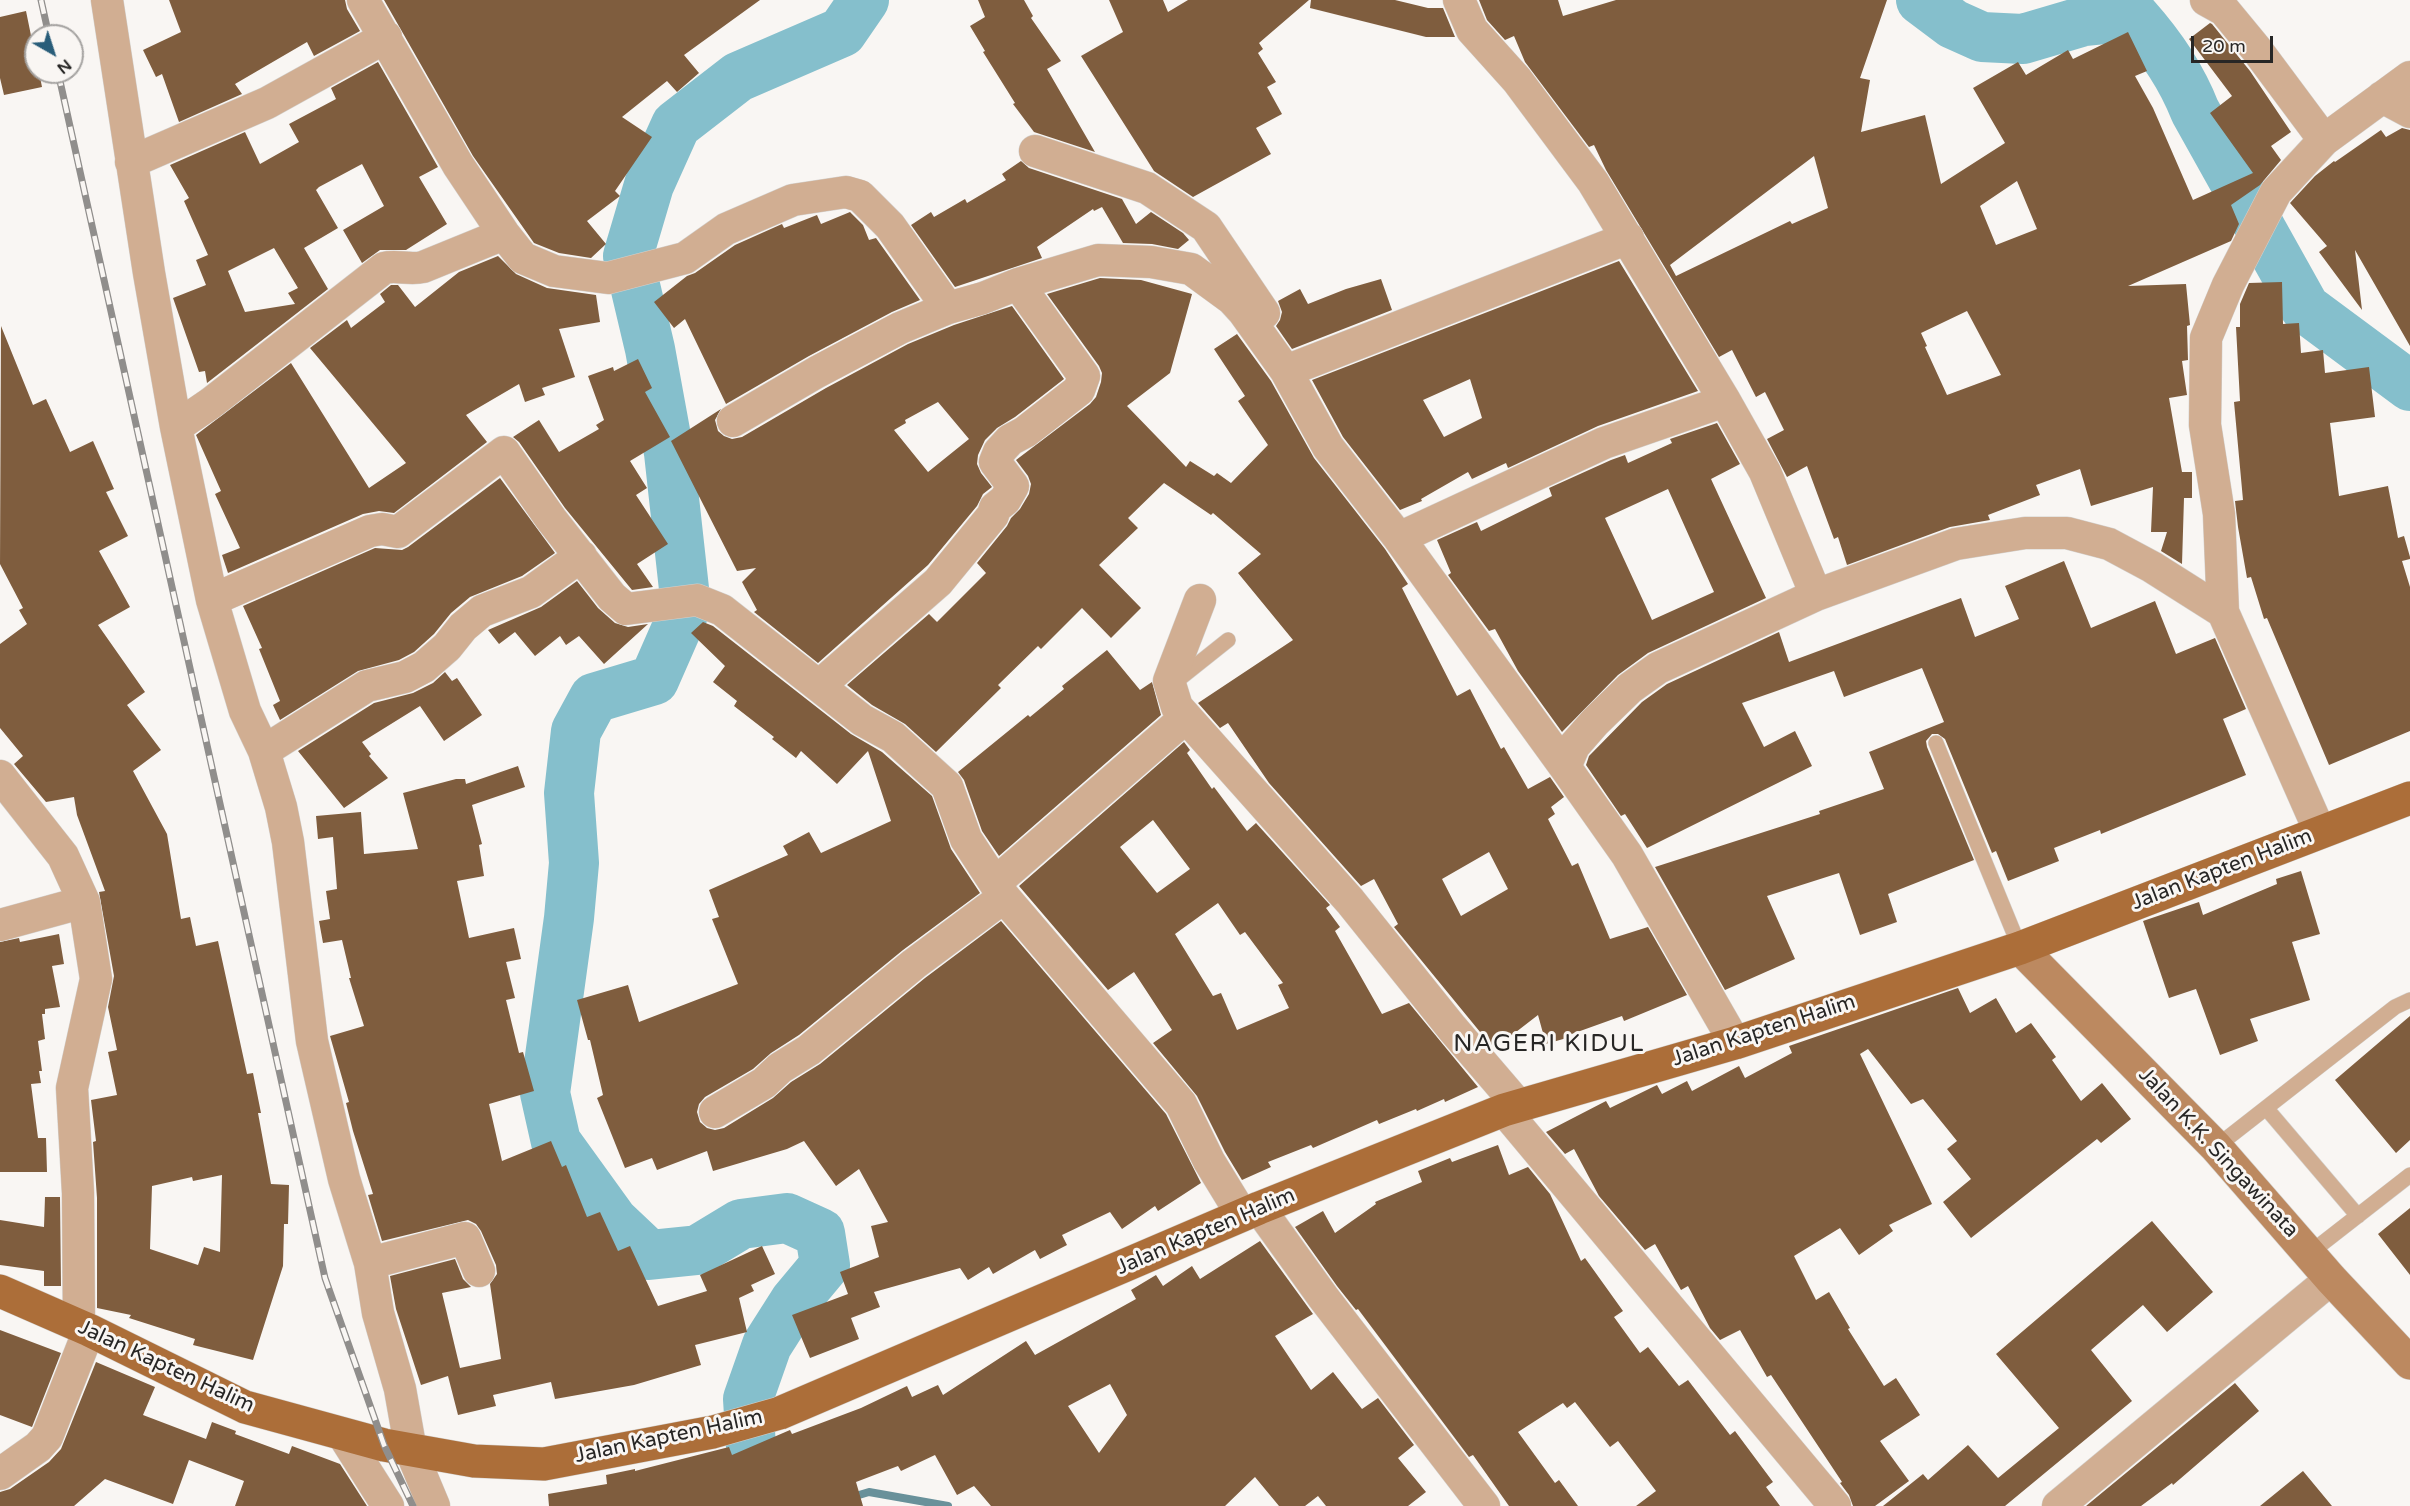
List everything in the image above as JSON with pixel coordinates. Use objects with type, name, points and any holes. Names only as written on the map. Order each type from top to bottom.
[{"type":"main road","name":"Jalan Kapten Halim","points":[[0,1291],[84,1328],[245,1407],[343,1435],[411,1451],[474,1461],[544,1464],[713,1432],[780,1413],[1251,1212],[1511,1107],[1735,1043],[2020,948],[2410,798]]},
{"type":"street","points":[[107,0],[131,162],[176,427],[212,600],[245,711],[264,751],[281,807],[288,842],[312,1041],[344,1179],[370,1263],[378,1313],[400,1389],[411,1451],[434,1506]]},
{"type":"street","points":[[363,0],[458,165],[504,234],[524,258],[554,271],[608,278],[685,258],[726,229],[793,200],[846,192],[860,196],[890,226],[948,308]]},
{"type":"street","points":[[2206,0],[2224,10],[2258,50],[2324,140]]},
{"type":"street","points":[[1460,4],[1472,30],[1517,80],[1559,134],[1628,238],[1766,472],[1816,596]]},
{"type":"street","points":[[131,162],[267,103],[386,37]]},
{"type":"street","points":[[2320,832],[2223,612],[2218,514],[2205,425],[2206,338],[2228,285],[2276,192],[2324,140],[2410,77]]},
{"type":"street","points":[[2382,97],[2410,112]]},
{"type":"street","points":[[1035,151],[1147,188],[1206,227],[1293,368],[1328,447],[1399,538],[1627,855],[1735,1043]]},
{"type":"street","points":[[176,427],[211,403],[384,268],[423,267],[504,234]]},
{"type":"street","points":[[1293,368],[1628,238]]},
{"type":"street","points":[[733,420],[900,328],[948,308],[1098,260],[1150,262],[1191,269],[1232,299],[1293,368]]},
{"type":"street","points":[[819,687],[938,582],[1014,486],[994,462],[999,452],[1010,440],[1025,432],[1078,390],[1084,375],[1018,284]]},
{"type":"street","points":[[1399,538],[1604,443],[1725,401]]},
{"type":"street","points":[[212,600],[369,531],[382,529],[398,532],[504,452],[551,519],[612,597],[626,609],[697,600],[722,610],[862,720],[893,737],[946,786],[966,839],[999,890],[1181,1104],[1209,1161],[1323,1297],[1484,1506]]},
{"type":"street","points":[[1565,767],[1574,746],[1595,722],[1630,688],[1658,668],[1816,596],[1956,544],[2025,533],[2067,533],[2109,544],[2152,567],[2223,612]]},
{"type":"street","points":[[264,751],[367,686],[405,677],[424,667],[447,647],[462,627],[482,611],[531,592],[580,556]]},
{"type":"street","points":[[1200,600],[1169,681],[1177,707],[1350,901],[1452,1028],[1511,1107],[1835,1506]]},
{"type":"street","points":[[715,1112],[764,1083],[780,1068],[809,1050],[914,964],[999,890],[1185,718]]},
{"type":"street","points":[[0,776],[63,856],[84,902],[96,979],[72,1088],[84,1328],[47,1437],[38,1447],[0,1474]]},
{"type":"street","points":[[0,925],[84,902]]},
{"type":"street","name":"Jalan K.K. Singawinata","points":[[2020,948],[2216,1147],[2331,1279],[2410,1364]]},
{"type":"street","points":[[370,1263],[465,1238],[479,1271]]},
{"type":"street","points":[[2058,1506],[2331,1279]]},
{"type":"street","points":[[343,1435],[388,1506]]},
{"type":"lane","points":[[1169,687],[1227,640]]},
{"type":"lane","points":[[1936,743],[2020,948]]},
{"type":"lane","points":[[2216,1147],[2395,1007],[2410,1000]]},
{"type":"lane","points":[[2266,1108],[2358,1216]]},
{"type":"lane","points":[[2310,1253],[2410,1175]]},
{"type":"building","points":[[169,0],[345,0],[347,9],[360,31],[314,56],[307,42],[235,84],[242,94],[179,122],[162,74],[156,77],[143,50],[181,32]]},
{"type":"building","points":[[384,0],[760,0],[684,55],[699,73],[677,92],[667,81],[622,117],[652,137],[615,191],[620,196],[587,221],[606,244],[591,258],[559,253],[534,243],[473,156]]},
{"type":"building","points":[[978,0],[1024,0],[1033,16],[1031,18],[1061,61],[1047,69],[1095,152],[1034,132],[1013,104],[1015,103],[983,52],[985,51],[970,26],[985,17]]},
{"type":"building","points":[[1109,0],[1163,0],[1168,12],[1188,0],[1309,0],[1259,43],[1263,49],[1258,53],[1276,82],[1267,87],[1282,114],[1256,128],[1271,154],[1193,197],[1154,171],[1081,56],[1123,32]]},
{"type":"building","points":[[1311,0],[1395,0],[1428,8],[1443,8],[1455,37],[1426,37],[1310,8]]},
{"type":"building","points":[[1479,0],[1558,0],[1563,16],[1616,0],[1887,0],[1860,78],[1870,80],[1861,132],[1925,115],[1941,184],[2005,143],[1973,88],[2018,62],[2026,75],[2068,50],[2073,59],[2128,32],[2147,71],[2135,76],[2153,108],[2193,200],[2253,173],[2210,113],[2232,96],[2189,39],[2210,23],[2212,24],[2250,71],[2291,132],[2271,146],[2281,160],[2260,185],[2231,205],[2239,224],[2231,241],[2128,286],[2186,284],[2190,325],[2187,326],[2188,360],[2182,361],[2187,395],[2169,398],[2182,472],[2192,472],[2192,498],[2184,498],[2182,564],[2161,551],[2167,532],[2151,532],[2153,487],[2091,506],[2080,469],[2036,485],[2040,495],[1988,515],[1990,520],[1950,527],[1847,565],[1838,537],[1834,539],[1807,466],[1787,477],[1767,439],[1784,430],[1765,392],[1756,397],[1732,350],[1719,357],[1606,170],[1594,145],[1589,147],[1525,62],[1514,36],[1505,40],[1487,20]],"holes":[[[1814,156],[1828,208],[1792,224],[1790,221],[1676,276],[1670,265]],[[2017,181],[2037,229],[1996,245],[1980,206]],[[1967,311],[2001,375],[1947,395],[1921,333]]]},
{"type":"building","points":[[26,11],[29,24],[24,24],[24,84],[41,84],[42,87],[4,95],[0,78],[0,17]]},
{"type":"building","points":[[378,62],[438,167],[419,177],[447,224],[406,250],[380,250],[362,263],[343,230],[384,206],[362,164],[319,187],[316,190],[338,228],[304,248],[328,289],[207,383],[205,371],[199,372],[173,298],[206,285],[196,260],[208,255],[184,201],[189,198],[170,165],[245,132],[260,164],[299,142],[289,124],[336,99],[331,88]],"holes":[[[274,248],[298,288],[288,293],[295,304],[245,312],[228,271]]]},
{"type":"building","points":[[2402,128],[2410,130],[2410,346],[2355,250],[2362,310],[2319,252],[2327,246],[2290,203],[2315,176],[2334,161],[2381,130],[2386,137]]},
{"type":"building","points":[[1021,161],[1029,168],[1122,199],[1136,224],[1151,212],[1183,233],[1189,240],[1178,249],[1152,244],[1123,243],[1102,207],[1094,211],[1093,209],[1037,247],[1042,258],[955,287],[911,225],[931,212],[934,217],[965,199],[967,203],[1006,180],[1002,174]]},
{"type":"building","points":[[850,212],[863,225],[869,240],[876,238],[920,300],[892,312],[809,356],[726,404],[685,319],[674,328],[654,302],[687,276],[695,273],[735,245],[782,224],[784,228],[817,215],[821,224]]},
{"type":"building","points":[[498,256],[516,274],[547,288],[596,295],[600,322],[559,329],[575,377],[542,388],[545,395],[525,402],[519,384],[466,415],[487,442],[394,513],[379,511],[363,514],[228,573],[222,555],[240,548],[215,494],[221,491],[196,435],[291,363],[369,488],[406,463],[310,348],[347,320],[351,328],[385,302],[380,294],[391,285],[398,285],[415,307],[459,272]]},
{"type":"building","points":[[1619,261],[1698,391],[1598,426],[1508,468],[1506,463],[1472,479],[1468,472],[1421,499],[1422,501],[1400,510],[1343,437],[1312,380]],"holes":[[[1470,379],[1482,418],[1444,437],[1423,400]]]},
{"type":"building","points":[[1100,278],[1141,280],[1192,294],[1170,373],[1127,406],[1186,467],[1190,461],[1214,476],[1217,473],[1231,483],[1268,445],[1238,401],[1245,396],[1214,349],[1237,334],[1271,381],[1314,458],[1385,549],[1408,584],[1402,588],[1457,696],[1470,689],[1501,749],[1504,747],[1528,789],[1550,777],[1564,797],[1551,807],[1555,814],[1548,819],[1572,866],[1578,863],[1610,939],[1648,927],[1687,995],[1624,1021],[1622,1016],[1546,1044],[1538,1015],[1494,1049],[1394,927],[1398,924],[1374,879],[1361,886],[1269,783],[1228,723],[1220,728],[1198,703],[1293,640],[1238,573],[1261,554],[1213,513],[1211,515],[1164,483],[1128,518],[1138,528],[1099,565],[1141,608],[1111,638],[1082,608],[1041,649],[1038,646],[998,685],[1001,688],[936,752],[905,724],[872,705],[847,685],[929,614],[937,622],[986,573],[977,563],[1020,509],[1029,494],[1031,484],[1028,476],[1016,460],[1096,397],[1102,373],[1099,366],[1047,294]],"holes":[[[1489,852],[1508,889],[1461,916],[1442,879]]]},
{"type":"building","points":[[1381,279],[1392,310],[1292,349],[1276,326],[1282,312],[1278,301],[1300,289],[1308,304],[1346,289]]},
{"type":"building","points":[[2282,282],[2283,324],[2299,323],[2301,353],[2323,350],[2325,373],[2369,367],[2375,417],[2330,423],[2339,496],[2388,486],[2398,538],[2404,536],[2410,557],[2402,561],[2410,587],[2410,731],[2329,765],[2267,618],[2264,619],[2251,577],[2247,578],[2235,501],[2243,500],[2234,402],[2240,401],[2236,327],[2240,327],[2240,304],[2249,283]]},
{"type":"building","points":[[1012,306],[1064,379],[997,428],[985,440],[978,455],[977,464],[992,487],[983,494],[977,506],[928,565],[818,663],[754,612],[757,610],[742,582],[756,568],[737,571],[671,441],[721,409],[715,420],[718,431],[732,439],[742,437],[908,344],[954,325]],"holes":[[[938,402],[969,439],[928,472],[894,430],[906,423],[905,420]]]},
{"type":"building","points":[[1,326],[33,405],[46,399],[70,452],[93,441],[114,489],[106,492],[128,536],[99,551],[130,607],[98,625],[145,692],[127,705],[161,750],[133,771],[167,834],[181,919],[190,917],[196,946],[218,941],[247,1074],[253,1073],[271,1184],[289,1185],[288,1224],[284,1224],[283,1266],[253,1360],[193,1345],[195,1339],[129,1318],[131,1315],[97,1308],[97,1198],[93,1142],[96,1141],[91,1100],[117,1095],[108,1052],[117,1050],[108,1007],[114,976],[99,892],[105,891],[77,815],[74,797],[46,802],[14,764],[23,756],[0,728],[0,644],[27,624],[19,610],[23,608],[0,564]],"holes":[[[222,1175],[220,1252],[204,1247],[198,1265],[150,1249],[152,1186],[192,1177],[193,1181]]]},
{"type":"building","points":[[638,359],[652,388],[645,392],[670,437],[630,461],[647,488],[636,495],[668,544],[637,564],[653,587],[632,590],[565,508],[519,442],[513,437],[539,420],[559,452],[599,429],[596,425],[604,420],[588,376],[613,367],[614,371]]},
{"type":"building","points":[[1717,423],[1740,464],[1711,479],[1766,598],[1648,653],[1618,675],[1562,732],[1518,671],[1495,629],[1489,631],[1448,575],[1451,573],[1437,540],[1477,522],[1481,531],[1552,496],[1549,488],[1625,455],[1628,463],[1672,443],[1670,439]],"holes":[[[1668,489],[1714,592],[1652,620],[1605,518]]]},
{"type":"building","points":[[500,478],[555,553],[522,576],[470,597],[451,613],[434,634],[414,652],[399,660],[358,671],[280,720],[273,705],[280,701],[259,649],[262,648],[243,606],[375,548],[402,550]]},
{"type":"building","points":[[2064,561],[2091,628],[2155,601],[2176,654],[2215,638],[2246,709],[2223,719],[2246,775],[2101,834],[2100,830],[2054,848],[2059,861],[2008,881],[1996,851],[1992,853],[1945,739],[1938,734],[1932,734],[1926,741],[1927,747],[1974,860],[1888,894],[1897,922],[1860,935],[1839,873],[1767,896],[1795,959],[1725,990],[1655,867],[1820,814],[1819,811],[1884,789],[1869,752],[1944,722],[1922,668],[1844,697],[1834,671],[1742,703],[1764,747],[1795,731],[1812,766],[1647,848],[1625,814],[1621,816],[1586,765],[1589,756],[1642,702],[1667,684],[1779,632],[1789,662],[1961,598],[1975,637],[2019,619],[2005,586]]},
{"type":"building","points":[[577,581],[598,608],[615,623],[628,627],[648,624],[604,664],[579,636],[566,645],[560,636],[535,656],[515,632],[499,644],[488,630],[541,607]]},
{"type":"building","points":[[703,622],[713,626],[851,734],[882,752],[932,796],[951,849],[980,893],[903,950],[799,1035],[771,1053],[753,1069],[705,1097],[699,1104],[697,1112],[700,1122],[707,1128],[715,1130],[724,1128],[773,1098],[791,1082],[820,1064],[925,978],[1001,921],[1166,1114],[1201,1183],[1158,1211],[1155,1206],[1122,1229],[1110,1212],[1062,1235],[1067,1245],[1040,1259],[1035,1250],[993,1274],[989,1267],[968,1280],[960,1268],[874,1292],[880,1307],[851,1318],[859,1339],[810,1358],[792,1315],[848,1294],[840,1272],[879,1257],[871,1226],[888,1222],[859,1169],[836,1186],[804,1141],[787,1149],[713,1171],[707,1151],[657,1170],[652,1158],[625,1168],[597,1098],[603,1095],[590,1040],[588,1040],[577,1000],[628,985],[639,1022],[738,984],[712,919],[719,917],[709,890],[788,855],[783,846],[809,832],[821,853],[891,821],[868,751],[837,784],[801,751],[796,758],[772,739],[774,737],[734,706],[737,701],[713,682],[725,666],[691,633]]},
{"type":"building","points":[[1107,650],[1140,690],[1152,682],[1161,715],[999,856],[982,831],[964,780],[958,772],[1028,715],[1030,717],[1064,689],[1062,686]]},
{"type":"building","points":[[445,672],[452,681],[457,678],[482,715],[444,741],[420,706],[362,742],[371,754],[369,756],[388,778],[344,808],[298,751],[374,703],[413,693],[433,683]]},
{"type":"building","points":[[1184,742],[1190,750],[1187,753],[1212,789],[1214,787],[1247,831],[1256,823],[1330,905],[1326,908],[1340,927],[1335,931],[1382,1014],[1409,1003],[1478,1087],[1445,1102],[1444,1099],[1379,1124],[1377,1120],[1313,1148],[1311,1145],[1268,1162],[1271,1167],[1242,1180],[1197,1096],[1153,1043],[1172,1030],[1134,972],[1108,990],[1019,886]],"holes":[[[1153,820],[1190,869],[1157,893],[1120,847]],[[1218,903],[1240,935],[1245,932],[1283,983],[1278,985],[1289,1008],[1237,1030],[1221,993],[1213,996],[1175,934]]]},
{"type":"building","points":[[518,766],[525,787],[472,805],[482,844],[479,845],[484,876],[457,881],[469,938],[514,928],[521,959],[506,962],[515,998],[506,1000],[519,1053],[523,1052],[534,1091],[489,1104],[502,1161],[551,1141],[562,1167],[566,1165],[587,1217],[600,1212],[618,1251],[630,1246],[658,1306],[707,1291],[700,1275],[762,1246],[775,1274],[751,1285],[754,1291],[739,1298],[747,1332],[695,1345],[701,1365],[634,1385],[555,1399],[551,1382],[493,1395],[496,1406],[458,1415],[448,1376],[421,1385],[396,1309],[390,1276],[455,1259],[463,1279],[471,1287],[442,1293],[460,1368],[501,1359],[490,1284],[497,1274],[496,1265],[481,1231],[476,1224],[468,1220],[382,1241],[368,1195],[373,1194],[353,1131],[346,1103],[349,1102],[330,1036],[364,1026],[349,978],[351,978],[342,940],[323,943],[319,921],[330,919],[326,891],[337,889],[333,837],[318,839],[316,816],[361,812],[364,854],[418,849],[403,793],[456,779],[465,779],[466,784]]},
{"type":"building","points":[[2301,871],[2320,934],[2292,942],[2310,1000],[2250,1019],[2258,1041],[2220,1055],[2196,989],[2169,998],[2143,921],[2199,902],[2203,915],[2277,884],[2276,879]]},
{"type":"building","points":[[59,934],[64,964],[52,966],[60,1007],[45,1009],[45,1014],[42,1014],[45,1039],[38,1041],[42,1071],[39,1071],[41,1083],[31,1084],[38,1138],[46,1138],[47,1172],[0,1172],[0,942],[19,938],[20,942]]},
{"type":"building","points":[[1958,988],[1970,1013],[1996,998],[2016,1033],[2031,1023],[2056,1057],[2052,1060],[2081,1101],[2102,1083],[2131,1119],[2101,1143],[2097,1139],[1971,1238],[1943,1202],[1971,1179],[1947,1149],[1957,1141],[1923,1099],[1911,1104],[1868,1049],[1860,1054],[1932,1204],[1889,1225],[1893,1231],[1859,1255],[1840,1228],[1794,1256],[1816,1300],[1829,1292],[1850,1328],[1848,1329],[1884,1386],[1896,1378],[1920,1415],[1880,1441],[1909,1481],[1875,1506],[1853,1506],[1849,1495],[1840,1483],[1842,1482],[1771,1375],[1767,1377],[1740,1330],[1720,1340],[1710,1328],[1688,1286],[1681,1290],[1655,1244],[1645,1250],[1599,1196],[1574,1149],[1565,1154],[1546,1132],[1606,1101],[1610,1108],[1657,1085],[1662,1094],[1687,1081],[1692,1091],[1739,1066],[1745,1078],[1792,1053],[1789,1046]]},
{"type":"building","points":[[2410,1016],[2410,1140],[2396,1153],[2335,1080]]},
{"type":"building","points":[[1498,1145],[1509,1175],[1528,1167],[1550,1194],[1581,1261],[1585,1258],[1623,1311],[1614,1317],[1640,1353],[1648,1347],[1679,1386],[1688,1380],[1730,1435],[1735,1431],[1773,1482],[1766,1487],[1780,1506],[1636,1506],[1656,1491],[1618,1441],[1610,1447],[1575,1402],[1567,1408],[1563,1403],[1518,1432],[1555,1483],[1559,1480],[1578,1506],[1509,1506],[1473,1455],[1469,1457],[1358,1309],[1356,1310],[1337,1286],[1295,1227],[1323,1211],[1335,1233],[1376,1204],[1375,1202],[1422,1182],[1418,1171],[1450,1158],[1452,1162]]},
{"type":"building","points":[[45,1197],[60,1197],[61,1286],[44,1286],[44,1271],[0,1265],[0,1220],[44,1227]]},
{"type":"building","points":[[2410,1208],[2410,1275],[2378,1234]]},
{"type":"building","points":[[2152,1221],[2213,1292],[2167,1332],[2143,1305],[2091,1350],[2132,1401],[2005,1506],[1883,1506],[1923,1474],[1928,1480],[1968,1445],[1998,1478],[2059,1428],[1996,1354]]},
{"type":"building","points":[[1260,1241],[1313,1314],[1275,1336],[1311,1390],[1333,1372],[1362,1409],[1378,1398],[1414,1445],[1398,1458],[1426,1492],[1408,1506],[1326,1506],[1318,1496],[1305,1506],[1279,1506],[1255,1477],[1225,1506],[991,1506],[974,1486],[957,1495],[935,1455],[901,1471],[898,1466],[856,1482],[863,1506],[549,1506],[548,1494],[607,1484],[606,1475],[635,1469],[635,1471],[729,1447],[732,1455],[790,1430],[792,1434],[861,1408],[907,1386],[912,1397],[938,1385],[943,1395],[1026,1341],[1035,1355],[1136,1299],[1131,1290],[1156,1275],[1163,1286],[1192,1266],[1200,1279]],"holes":[[[1110,1384],[1127,1415],[1099,1453],[1068,1406]]]},
{"type":"building","points":[[0,1330],[61,1353],[32,1427],[0,1415]]},
{"type":"building","points":[[96,1362],[155,1387],[143,1415],[206,1439],[212,1422],[236,1431],[235,1434],[289,1454],[292,1446],[340,1464],[367,1506],[235,1506],[244,1481],[189,1460],[173,1504],[105,1479],[74,1506],[0,1506],[0,1492],[10,1489],[49,1462],[61,1449]]},
{"type":"building","points":[[2235,1383],[2259,1411],[2173,1485],[2172,1483],[2141,1506],[2086,1506]]},
{"type":"building","points":[[2303,1471],[2332,1506],[2260,1506]]},
{"type":"waterway","points":[[767,1506],[753,1479],[748,1399],[767,1345],[795,1301],[825,1265],[820,1233],[787,1218],[741,1224],[698,1250],[649,1255],[613,1221],[556,1142],[545,1093],[569,918],[574,863],[569,793],[576,731],[594,698],[654,680],[686,607],[669,453],[650,349],[628,256],[649,185],[676,125],[738,77],[842,32],[864,0]]},
{"type":"waterway","points":[[1921,0],[1953,24],[1982,37],[2023,39],[2084,21],[2134,16],[2153,38],[2176,73],[2305,308],[2410,386]]},
{"type":"waterway","points":[[849,1498],[869,1492],[948,1506]]},
{"type":"railway","points":[[41,0],[46,24]]},
{"type":"railway","points":[[61,84],[325,1278],[384,1445],[413,1506]]},
{"type":"district","name":"NAGERI KIDUL","points":[[1549,1045]]}]
